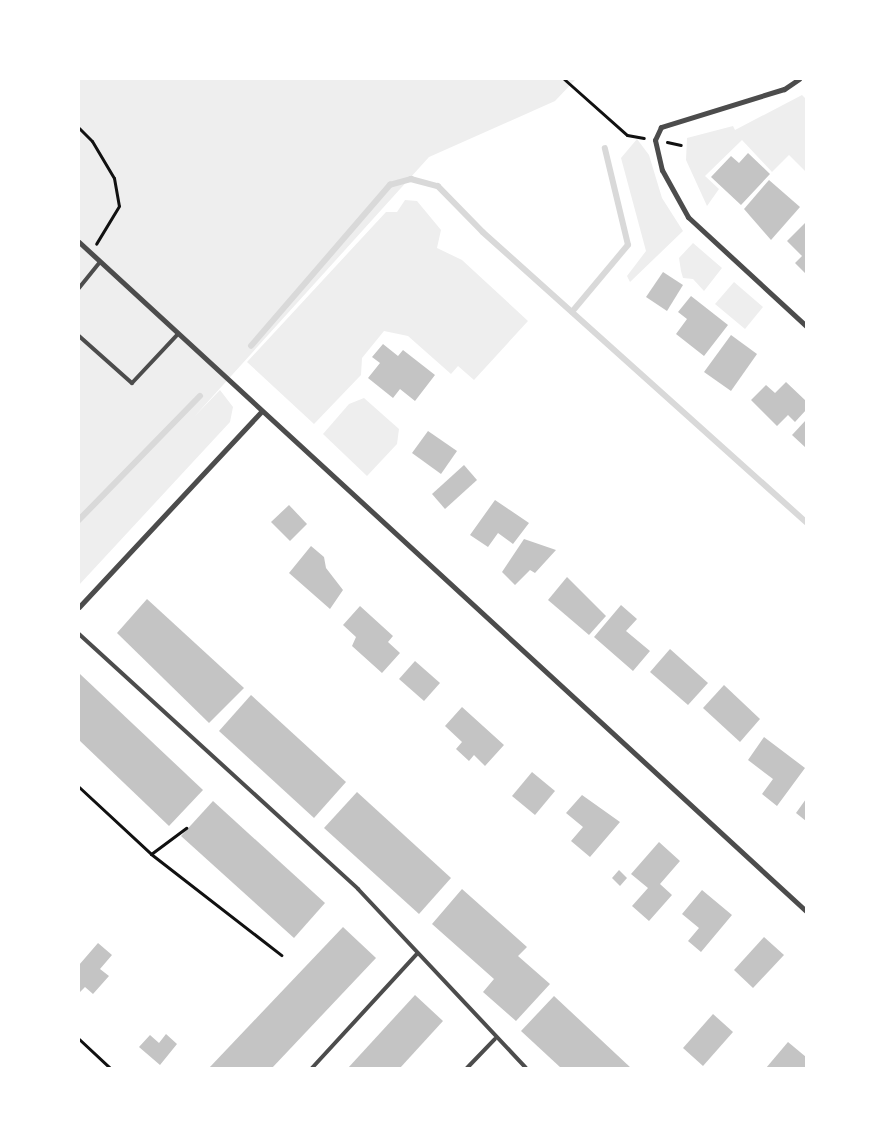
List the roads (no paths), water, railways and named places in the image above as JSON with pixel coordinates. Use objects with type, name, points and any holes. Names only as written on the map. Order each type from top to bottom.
[{"type":"street","points":[[799,79],[784,88],[661,127],[655,140],[662,170],[688,217],[806,326]]},
{"type":"street","points":[[79,242],[806,910]]},
{"type":"street","points":[[79,607],[262,411]]},
{"type":"lane","points":[[79,288],[100,262]]},
{"type":"lane","points":[[79,336],[132,383],[178,334]]},
{"type":"lane","points":[[79,634],[358,889],[495,1039],[526,1068]]},
{"type":"lane","points":[[312,1068],[417,954]]},
{"type":"lane","points":[[467,1068],[495,1039]]},
{"type":"waterway","points":[[572,312],[628,245],[605,149]]},
{"type":"waterway","points":[[251,346],[390,185],[411,179],[438,186],[483,232],[806,522]]},
{"type":"waterway","points":[[79,520],[200,396]]}]
